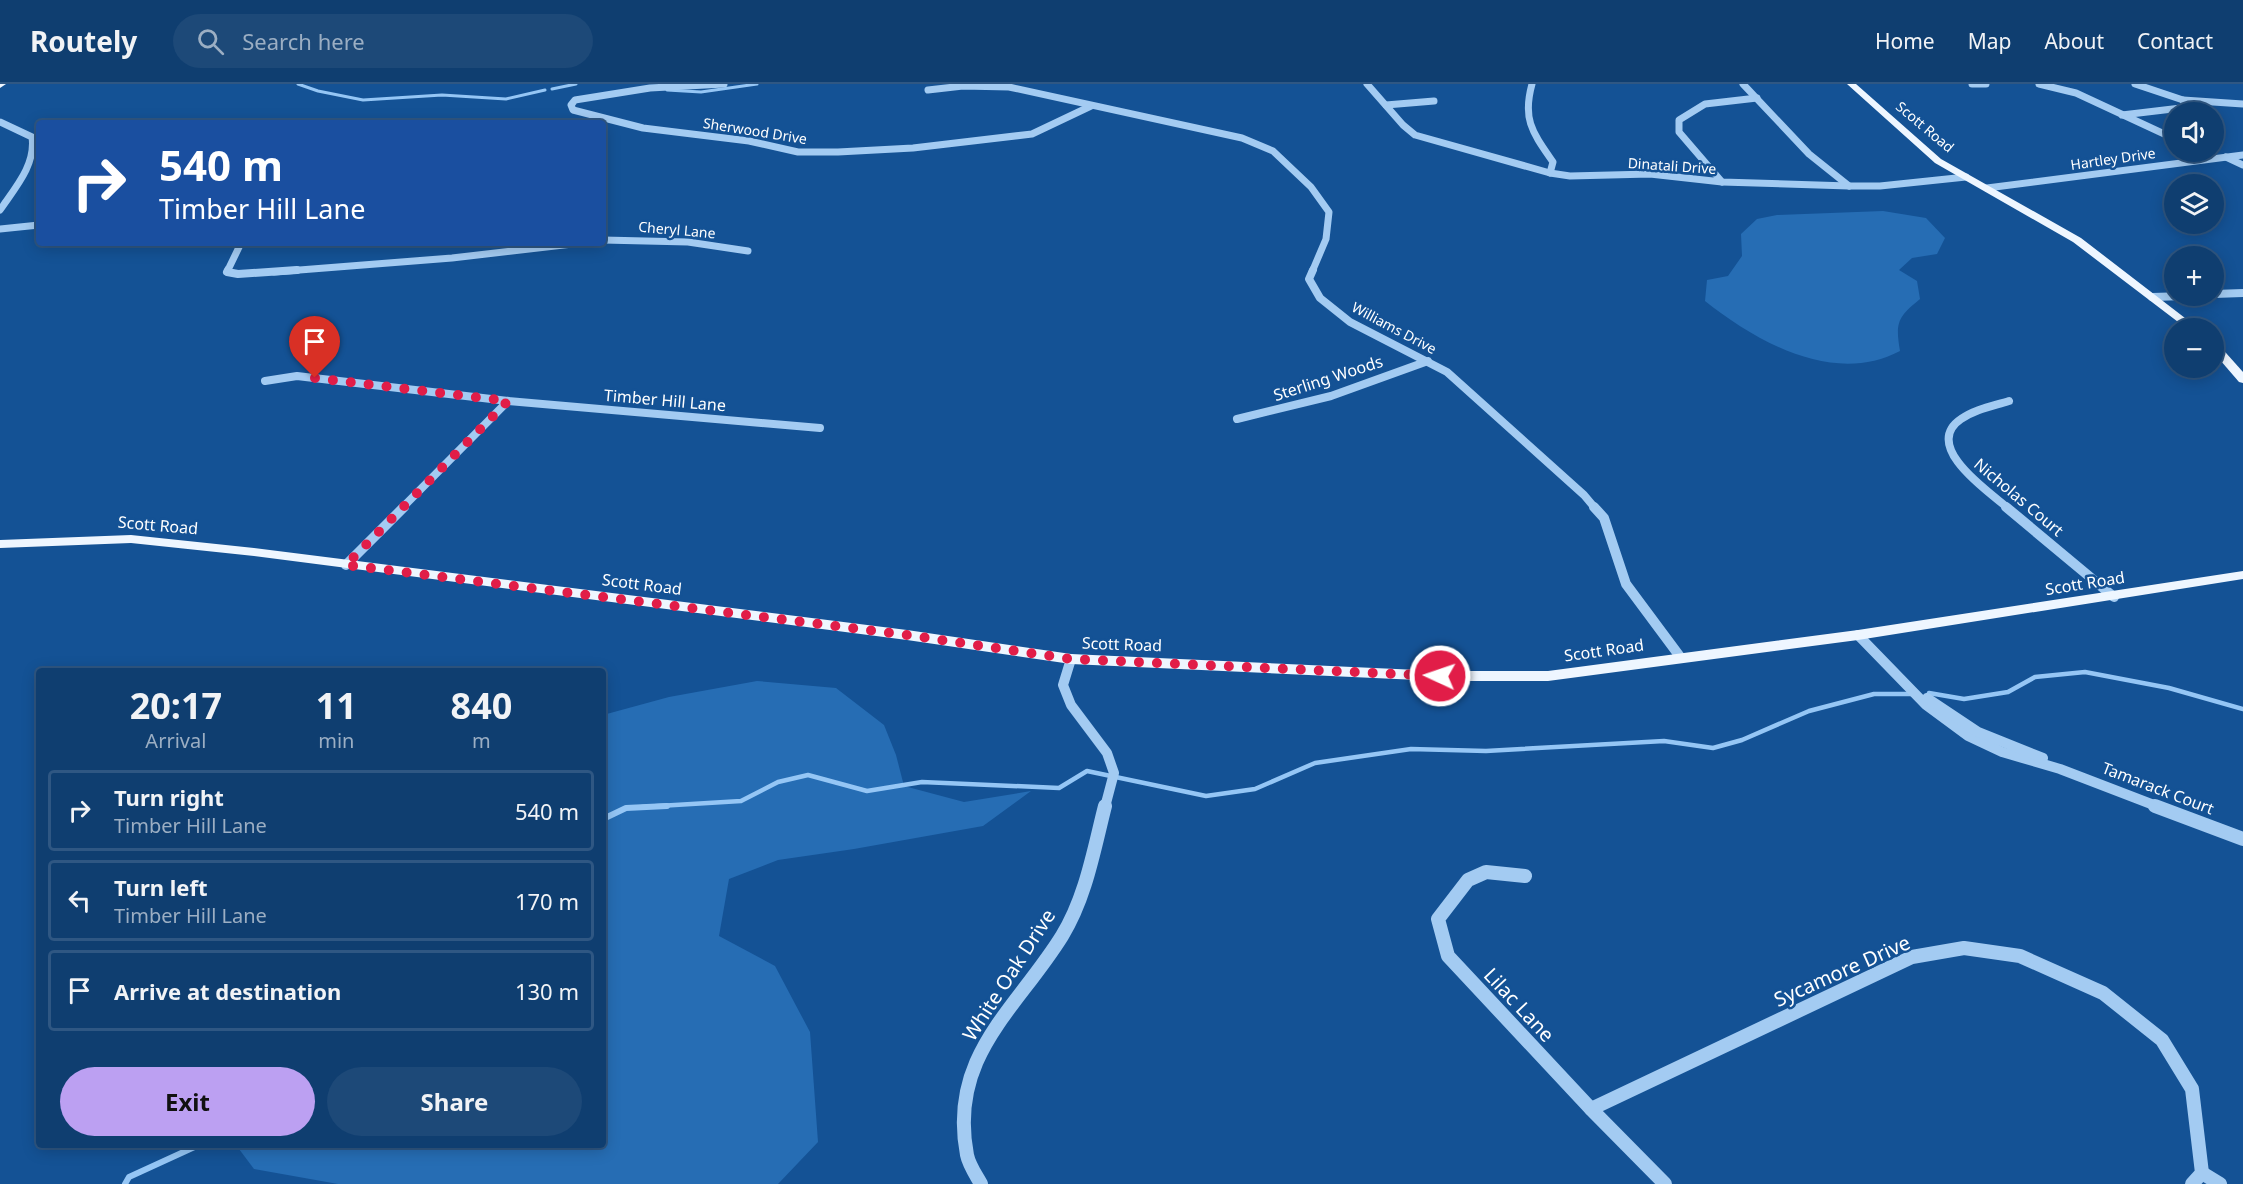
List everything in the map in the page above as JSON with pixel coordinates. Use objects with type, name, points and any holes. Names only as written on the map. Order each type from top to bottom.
[{"type":"main road","name":"Scott Road","points":[[1851,84],[1929,154],[2077,240],[2180,318]]},
{"type":"main road","points":[[2224,357],[2243,379]]},
{"type":"main road","name":"Scott Road","points":[[0,544],[39,540],[131,539],[899,634],[1071,659],[1440,676],[1548,676],[1858,635],[2114,597],[2243,575]]},
{"type":"street","name":"Sherwood Drive","points":[[724,84],[632,90],[583,98],[575,100],[571,105],[573,110],[591,116],[643,128],[749,141],[798,152],[913,148],[1032,134],[1091,106]]},
{"type":"street","name":"Dinatali Drive","points":[[1368,84],[1403,125],[1415,135],[1550,173],[1592,176],[1650,174],[1722,182],[1849,186],[1880,186],[1966,177]]},
{"type":"street","points":[[1532,84],[1526,104],[1526,116],[1531,130],[1553,162],[1550,173]]},
{"type":"street","points":[[1743,84],[1809,154],[1849,186]]},
{"type":"street","points":[[1972,84],[1986,84]]},
{"type":"street","points":[[2038,84],[2076,93],[2164,134]]},
{"type":"street","points":[[2135,84],[2183,100],[2243,104]]},
{"type":"street","points":[[928,90],[1009,87],[1091,106]]},
{"type":"street","points":[[1722,182],[1679,132],[1679,120],[1690,109],[1706,103],[1757,98]]},
{"type":"street","points":[[2122,115],[2181,108],[2185,105],[2183,100]]},
{"type":"street","points":[[1386,105],[1434,101]]},
{"type":"street","name":"Williams Drive","points":[[1091,106],[1242,138],[1273,151],[1311,187],[1329,212],[1326,239],[1309,279],[1320,298],[1350,322],[1447,372],[1584,495],[1604,518],[1626,584],[1681,658]]},
{"type":"street","points":[[0,122],[32,137],[35,146],[25,171],[0,210]]},
{"type":"street","name":"Hartley Drive","points":[[2225,157],[2243,155]]},
{"type":"street","points":[[2225,157],[2243,165]]},
{"type":"street","name":"Hartley Drive","points":[[1987,188],[2185,162]]},
{"type":"street","points":[[0,230],[36,225]]},
{"type":"street","name":"Cheryl Lane","points":[[606,240],[688,242],[748,251]]},
{"type":"street","points":[[240,246],[227,272],[249,273],[383,263],[559,246]]},
{"type":"street","points":[[2224,294],[2243,293]]},
{"type":"street","points":[[2152,297],[2164,297]]},
{"type":"street","name":"Sterling Woods","points":[[1237,419],[1331,396],[1428,361]]},
{"type":"street","name":"Timber Hill Lane","points":[[265,381],[297,376],[508,401],[820,428]]},
{"type":"street","points":[[346,565],[508,401]]},
{"type":"street","name":"Nicholas Court","points":[[2008,401],[1972,412],[1958,420],[1948,434],[1949,450],[1960,468],[2114,597]]},
{"type":"street","name":"Tamarack Court","points":[[1858,635],[1912,688],[1932,712],[2002,752],[2060,769],[2243,839]]},
{"type":"street","name":"White Oak Drive","points":[[981,1184],[967,1157],[964,1104],[973,1066],[997,1025],[1062,935],[1082,893],[1113,779],[1107,753],[1071,705],[1063,685],[1071,659]]},
{"type":"street","name":"Lilac Lane","points":[[1525,876],[1486,872],[1468,880],[1438,920],[1448,956],[1591,1109],[1665,1184]]},
{"type":"street","name":"Sycamore Drive","points":[[1591,1109],[1912,957],[1964,948],[2020,956],[2103,993],[2163,1040],[2192,1089],[2197,1179]]},
{"type":"street","points":[[2197,1179],[2220,1184]]},
{"type":"shaded area","points":[[1883,211],[1926,218],[1945,238],[1937,254],[1912,258],[1899,270],[1917,281],[1920,299],[1900,321],[1898,333],[1900,351],[1875,361],[1849,364],[1823,361],[1772,344],[1748,331],[1705,301],[1707,280],[1728,276],[1742,256],[1741,234],[1757,219],[1777,215]]},
{"type":"shaded area","points":[[757,681],[836,688],[884,725],[896,755],[904,786],[964,802],[1031,791],[983,826],[778,860],[729,879],[719,936],[775,966],[810,1032],[818,1142],[778,1184],[338,1184],[254,1169],[238,1148],[606,1148],[606,714],[669,697]]},
{"type":"waterway","points":[[298,84],[318,91],[363,100],[442,95],[506,99],[545,90]]},
{"type":"waterway","points":[[552,89],[576,84]]},
{"type":"waterway","points":[[667,90],[701,92],[757,84]]},
{"type":"waterway","points":[[1929,693],[1964,699],[2008,692],[2035,677],[2085,672],[2169,688],[2243,709]]},
{"type":"waterway","points":[[642,807],[741,801],[778,782],[808,775],[867,791],[922,782],[1059,788],[1087,771],[1206,796],[1255,789],[1315,763],[1411,749],[1486,751],[1664,741],[1713,748],[1742,740],[1809,711],[1874,694],[1911,694]]},
{"type":"waterway","points":[[606,818],[626,808],[667,806]]},
{"type":"waterway","points":[[125,1184],[129,1177],[192,1148]]},
{"type":"route","points":[[315,378],[508,401],[346,565],[907,635],[1071,659],[1440,676]]}]
